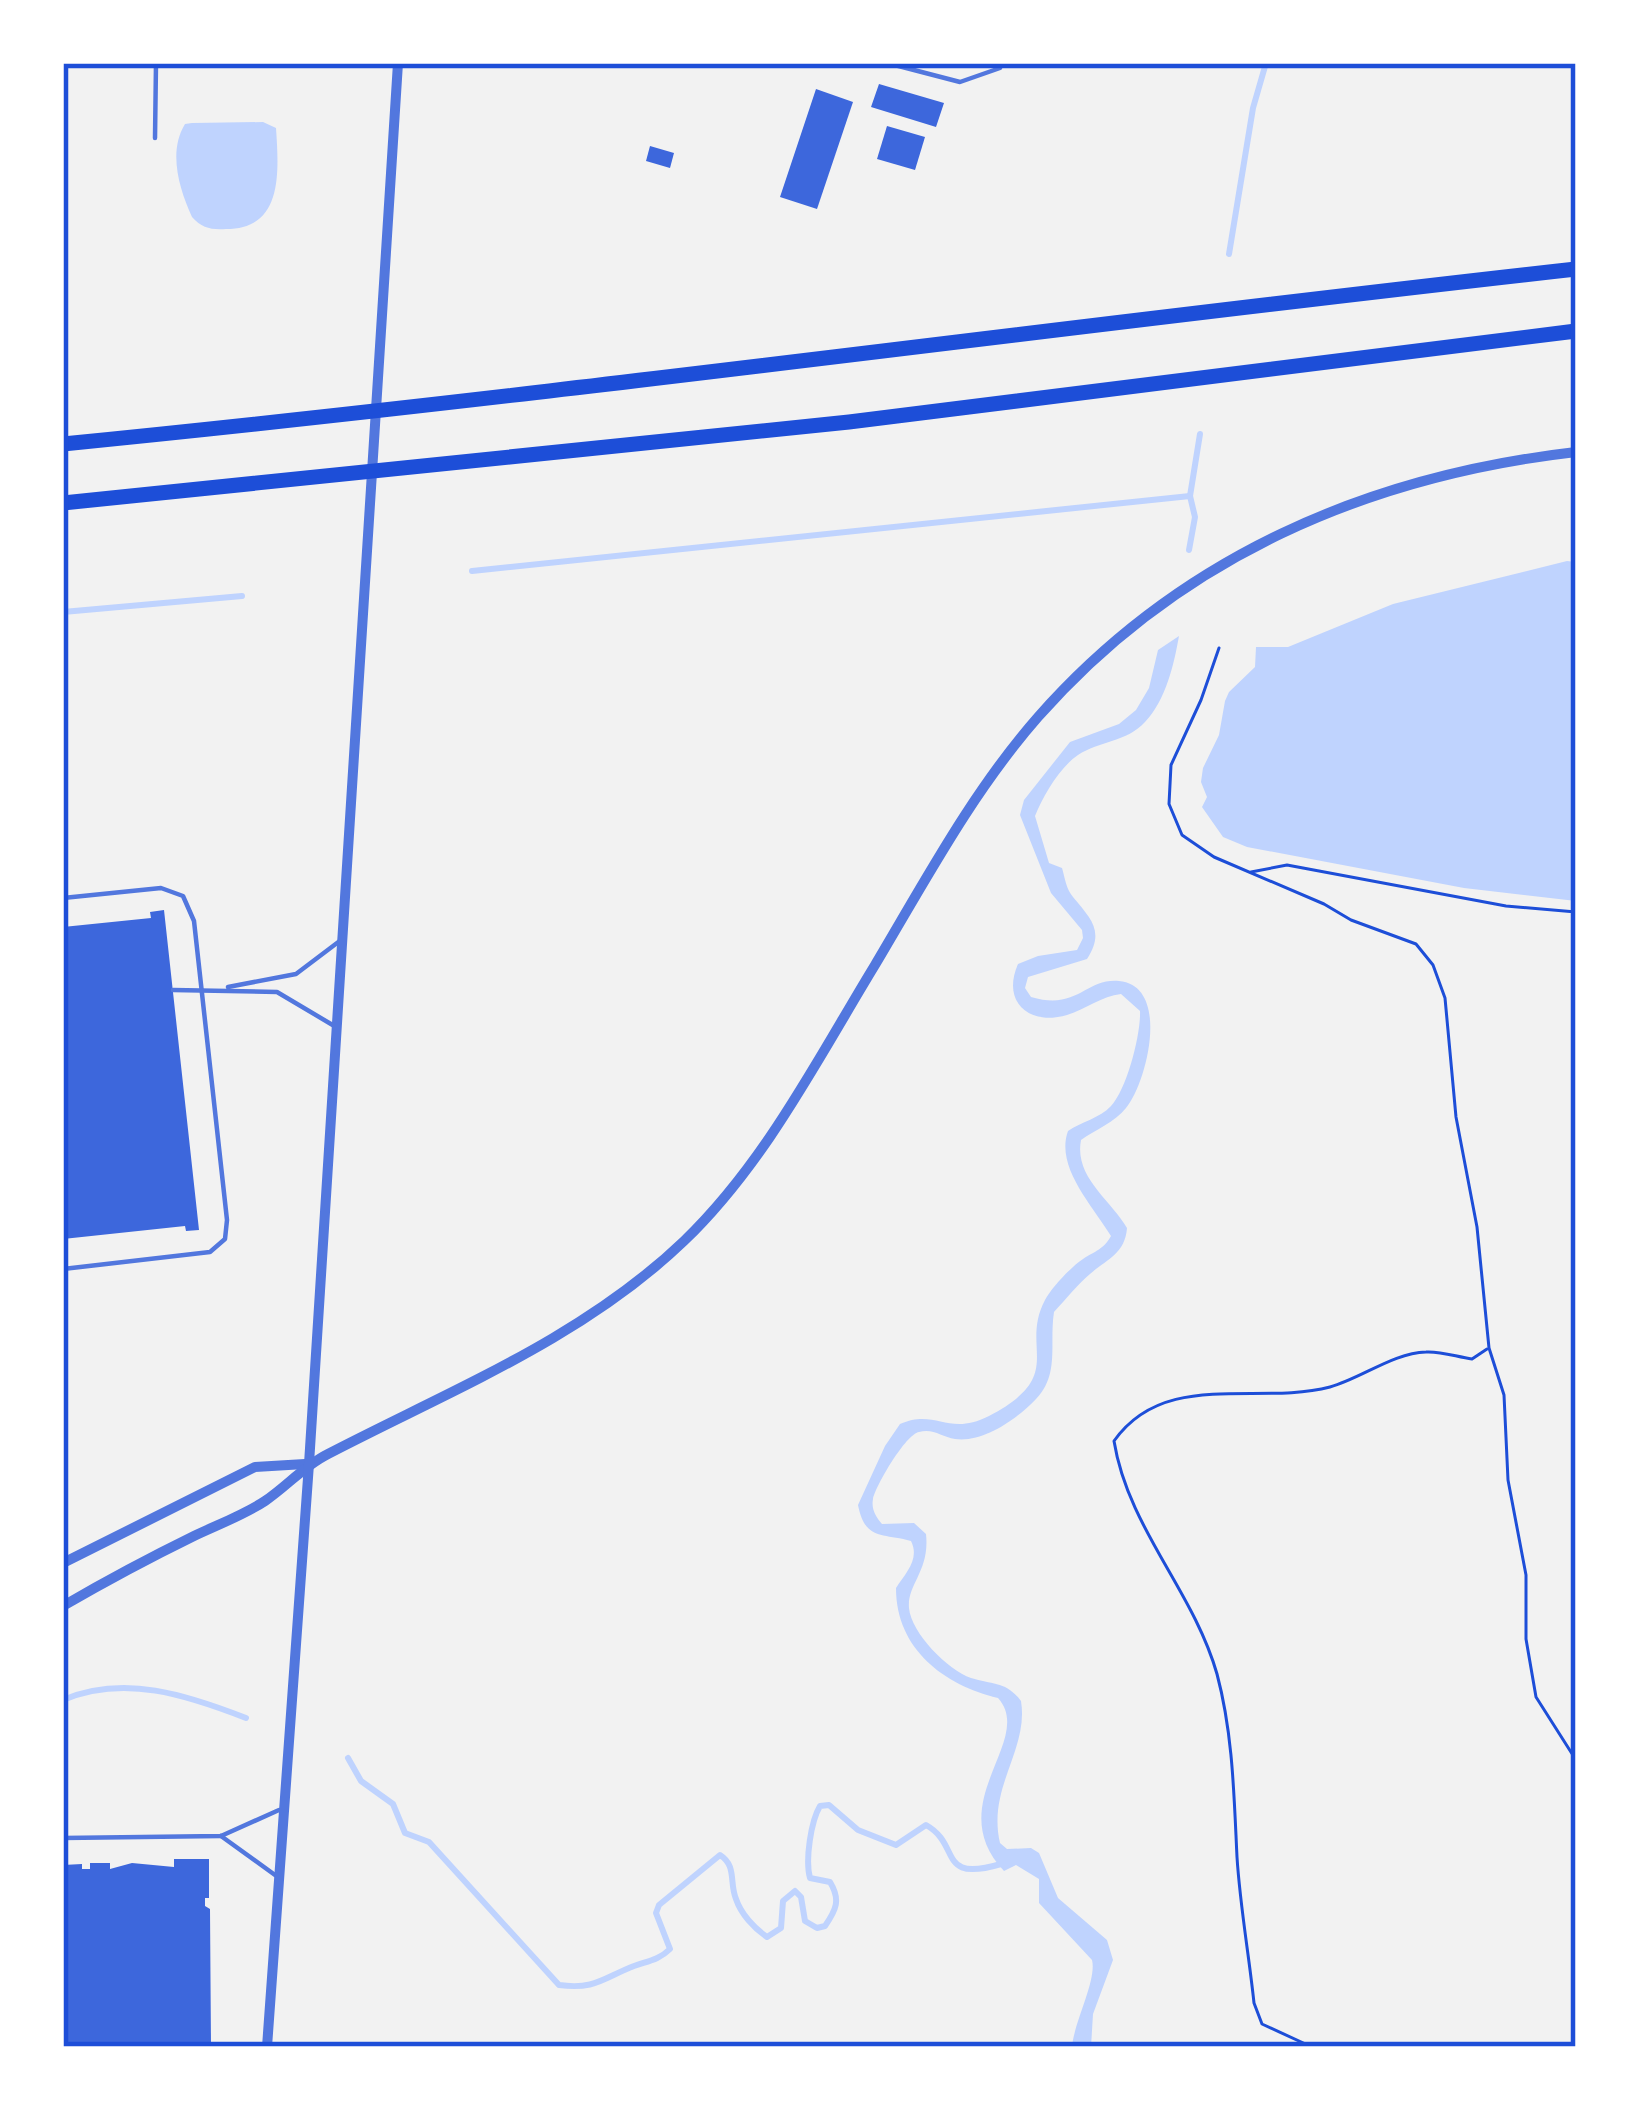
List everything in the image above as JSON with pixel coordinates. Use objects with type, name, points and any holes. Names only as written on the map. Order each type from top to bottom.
[{"type":"highway","points":[[63,444],[473,401],[1576,269]]},
{"type":"highway","points":[[63,503],[849,422],[1576,331]]},
{"type":"street","points":[[267,2047],[398,63]]},
{"type":"street","points":[[63,1606],[265,1501],[309,1464],[566,1333],[637,1283],[702,1223],[762,1149],[987,783],[1038,718],[1105,650],[1150,614],[1282,530],[1348,503],[1480,465],[1576,452]]},
{"type":"street","points":[[63,1563],[255,1466],[309,1464]]},
{"type":"lane","points":[[155,138],[156,63]]},
{"type":"lane","points":[[886,63],[961,82],[1000,68],[1001,63]]},
{"type":"lane","points":[[63,898],[161,888],[183,896],[194,921],[227,1220],[225,1239],[210,1252],[63,1269]]},
{"type":"lane","points":[[216,989],[296,974],[341,940]]},
{"type":"lane","points":[[173,990],[277,992],[336,1027]]},
{"type":"lane","points":[[63,1838],[221,1836],[285,1808]]},
{"type":"lane","points":[[221,1836],[280,1878]]},
{"type":"path","points":[[1219,648],[1171,764],[1169,804],[1183,835],[1214,857],[1416,944],[1433,965],[1445,998],[1456,1117],[1477,1227],[1489,1348],[1504,1395],[1508,1480],[1526,1575],[1526,1639],[1536,1697],[1576,1760]]},
{"type":"path","points":[[1249,873],[1287,866],[1506,906],[1576,912]]},
{"type":"path","points":[[1312,2047],[1262,2024],[1255,2003],[1237,1861],[1235,1787],[1217,1677],[1190,1606],[1150,1544],[1119,1471],[1114,1441],[1128,1421],[1174,1398],[1329,1387],[1420,1352],[1472,1359],[1489,1348]]},
{"type":"water","points":[[263,122],[276,128],[277,180],[268,209],[245,227],[203,226],[192,217],[180,182],[177,146],[185,124]]},
{"type":"water","points":[[1576,562],[1576,901],[1464,888],[1247,847],[1223,837],[1202,807],[1207,797],[1201,782],[1203,768],[1219,735],[1229,692],[1255,667],[1256,647],[1288,647],[1393,604]]},
{"type":"water","points":[[1179,636],[1168,681],[1152,713],[1130,734],[1071,760],[1035,816],[1049,863],[1062,868],[1069,890],[1094,926],[1095,941],[1087,959],[1028,977],[1025,988],[1031,997],[1060,1000],[1107,981],[1119,981],[1135,987],[1150,1017],[1147,1059],[1134,1096],[1116,1118],[1081,1140],[1088,1176],[1127,1228],[1126,1237],[1114,1255],[1054,1312],[1051,1369],[1036,1399],[1009,1422],[977,1437],[955,1439],[929,1431],[913,1435],[885,1472],[873,1503],[882,1524],[914,1523],[926,1534],[925,1558],[909,1599],[911,1618],[923,1639],[962,1674],[1004,1687],[1021,1701],[1019,1736],[999,1804],[1000,1843],[1007,1849],[1031,1848],[1039,1853],[1058,1898],[1107,1940],[1113,1960],[1093,2014],[1091,2047],[1072,2047],[1092,1960],[1039,1903],[1039,1879],[1016,1865],[1004,1871],[987,1846],[981,1821],[1007,1715],[998,1698],[942,1674],[914,1646],[898,1610],[896,1588],[913,1560],[911,1541],[870,1530],[858,1505],[900,1424],[923,1419],[975,1422],[1013,1401],[1027,1387],[1035,1374],[1038,1317],[1045,1300],[1068,1272],[1111,1236],[1078,1186],[1065,1145],[1068,1131],[1101,1114],[1117,1098],[1132,1061],[1140,1011],[1121,994],[1054,1018],[1031,1014],[1016,1000],[1018,964],[1077,950],[1083,938],[1082,930],[1051,893],[1020,815],[1024,800],[1070,742],[1119,724],[1136,710],[1149,688],[1158,650]]},
{"type":"building","points":[[879,84],[944,103],[936,127],[871,107]]},
{"type":"building","points":[[816,89],[853,102],[817,209],[780,197]]},
{"type":"building","points":[[887,126],[925,137],[915,170],[877,159]]},
{"type":"building","points":[[650,146],[674,153],[670,168],[646,161]]},
{"type":"building","points":[[164,910],[199,1230],[186,1231],[185,1226],[63,1239],[63,927],[151,918],[150,912]]},
{"type":"building","points":[[174,1859],[209,1859],[205,1906],[210,1909],[211,2047],[63,2047],[63,1865],[82,1864],[82,1869],[90,1869],[90,1863],[110,1863],[110,1869],[132,1863],[174,1867]]},
{"type":"waterway","points":[[1229,254],[1253,108],[1266,63]]},
{"type":"waterway","points":[[1189,550],[1195,517],[1190,496],[1200,434]]},
{"type":"waterway","points":[[472,571],[1190,496]]},
{"type":"waterway","points":[[63,612],[242,596]]},
{"type":"waterway","points":[[63,1700],[86,1692],[132,1688],[178,1695],[246,1718]]},
{"type":"waterway","points":[[348,1758],[361,1781],[393,1804],[405,1833],[429,1842],[559,1985],[590,1984],[666,1953],[670,1949],[656,1913],[659,1905],[720,1855],[731,1869],[741,1910],[767,1937],[781,1928],[783,1901],[795,1891],[801,1897],[805,1921],[817,1928],[825,1926],[834,1910],[835,1894],[830,1882],[810,1878],[808,1861],[820,1806],[829,1805],[858,1830],[896,1845],[926,1825],[958,1865],[967,1869],[1001,1864]]}]
